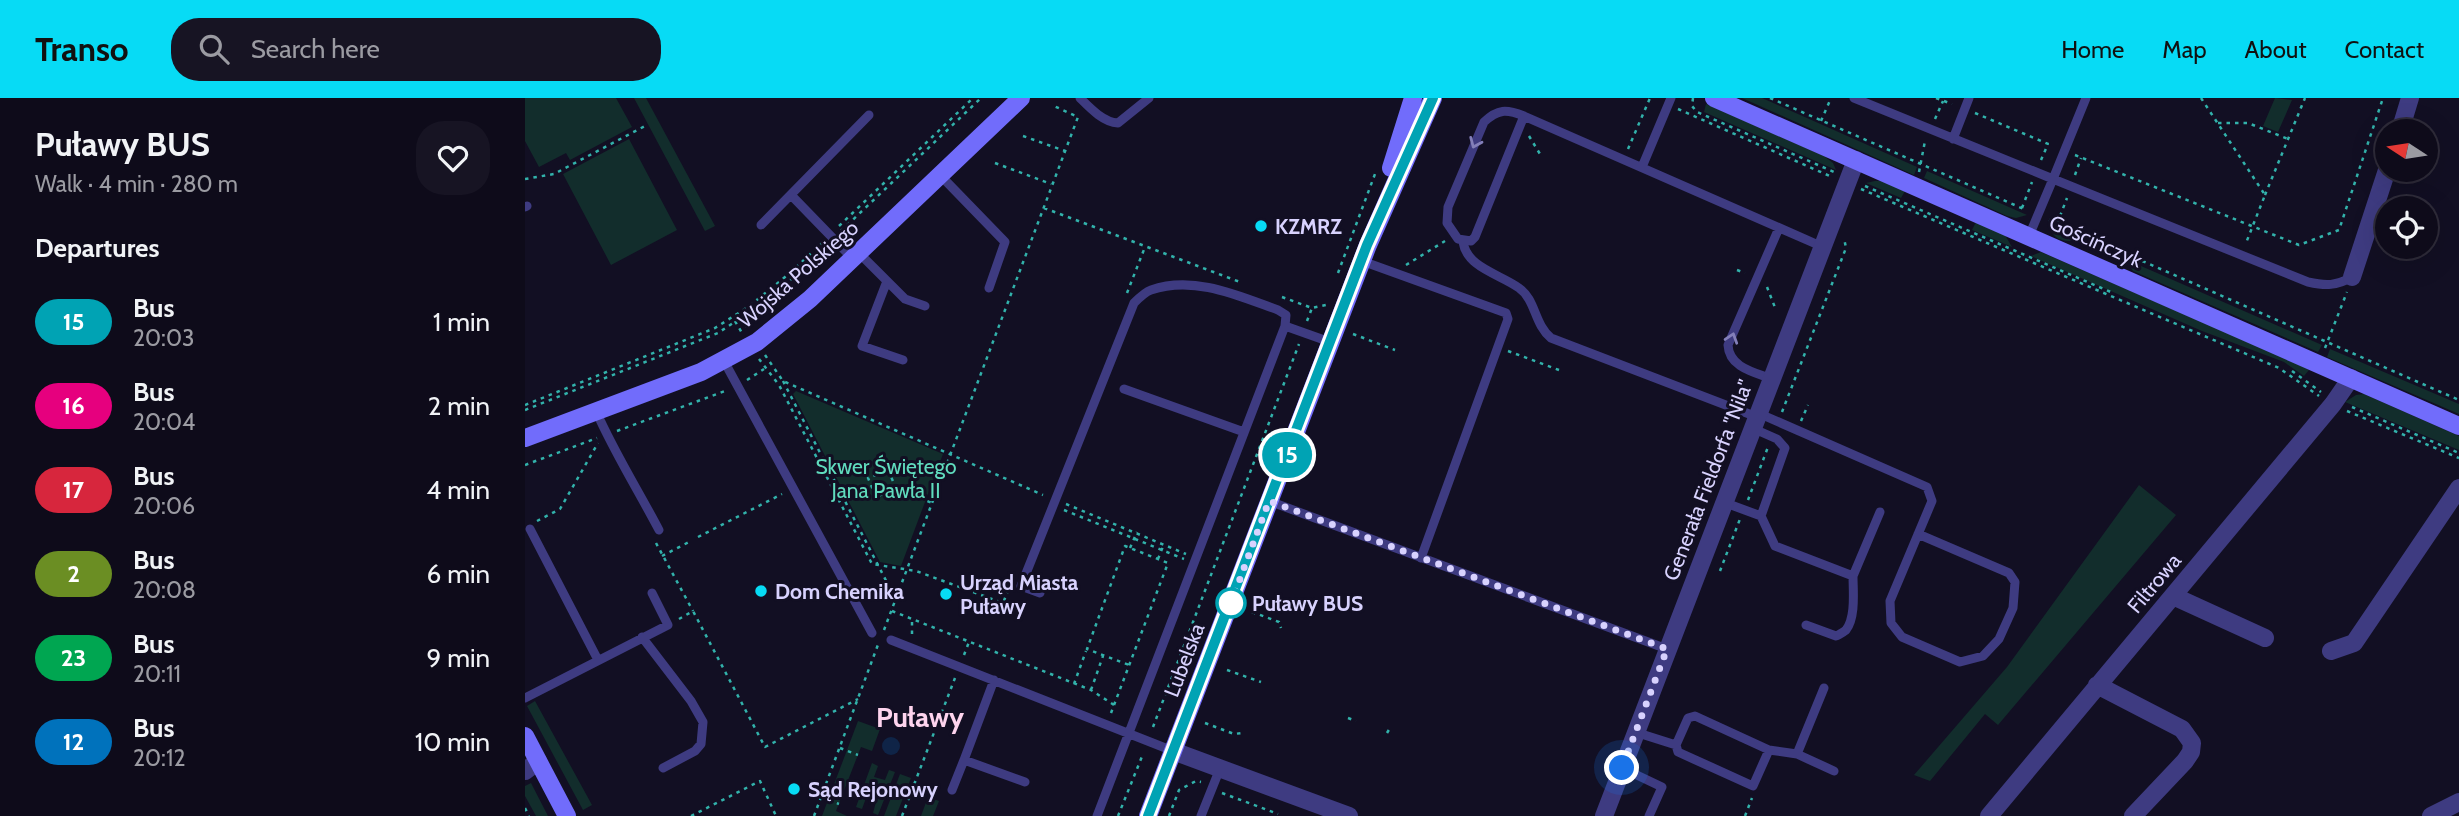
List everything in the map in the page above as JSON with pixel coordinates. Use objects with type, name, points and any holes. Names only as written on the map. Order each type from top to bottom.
[{"type":"street","name":"Wojska Polskiego","points":[[525,438],[724,361],[778,327],[1021,98]]},
{"type":"street","name":"Lubelska","points":[[1365,253],[1413,98]]},
{"type":"street","name":"Lubelska","points":[[1148,816],[1365,253],[1433,98]]},
{"type":"street","points":[[2404,119],[2410,98]]},
{"type":"street","name":"Gościńczyk","points":[[1707,101],[1856,160],[2459,426]]},
{"type":"street","name":"Generała Fieldorfa \"Nila\"","points":[[1604,816],[1856,160]]},
{"type":"street","points":[[2352,277],[2383,182]]},
{"type":"street","name":"Filtrowa","points":[[1989,816],[2334,402],[2351,378]]},
{"type":"street","points":[[2331,651],[2354,643],[2459,488]]},
{"type":"street","points":[[2173,596],[2265,638]]},
{"type":"street","points":[[2097,685],[2182,729],[2192,743],[2191,752],[2185,761],[2133,816]]},
{"type":"street","points":[[525,736],[531,766],[567,816]]},
{"type":"street","points":[[1173,751],[1220,766],[1349,816]]},
{"type":"street","points":[[2431,816],[2459,802]]},
{"type":"lane","points":[[1080,98],[1095,113],[1113,123],[1118,123],[1149,98]]},
{"type":"lane","points":[[1642,167],[1671,98]]},
{"type":"lane","points":[[1854,98],[2308,282],[2326,286],[2340,284],[2352,277]]},
{"type":"lane","points":[[1953,139],[1969,98]]},
{"type":"lane","points":[[2029,236],[2086,98]]},
{"type":"lane","points":[[1524,116],[1475,237],[1471,241],[1463,242],[1454,235],[1447,223],[1448,207],[1484,122],[1494,113],[1507,110],[1524,116],[1624,159],[1823,247]]},
{"type":"lane","points":[[761,225],[869,115]]},
{"type":"lane","points":[[941,176],[1005,242],[989,288]]},
{"type":"lane","points":[[791,195],[831,237],[887,281],[905,299],[925,306]]},
{"type":"lane","points":[[1772,379],[1733,360],[1728,354],[1728,345],[1779,228]]},
{"type":"lane","points":[[1463,242],[1464,252],[1472,261],[1522,290],[1530,300],[1541,329],[1551,338],[1756,419],[1779,421],[1927,487],[1931,501],[1890,601],[1891,623],[1902,637],[1960,662],[1983,656],[1999,639],[2013,608],[2015,582],[2009,573],[1918,534]]},
{"type":"lane","points":[[1365,253],[1506,313],[1508,319],[1421,558]]},
{"type":"lane","points":[[887,281],[862,346],[903,360]]},
{"type":"lane","points":[[1040,593],[1021,586],[1134,303],[1149,291],[1172,286],[1216,288],[1286,315],[1285,326],[1097,816]]},
{"type":"lane","points":[[1285,326],[1330,342]]},
{"type":"lane","points":[[724,361],[872,633]]},
{"type":"lane","points":[[1123,389],[1244,432]]},
{"type":"lane","points":[[596,411],[659,530]]},
{"type":"lane","points":[[1756,419],[1785,448],[1761,516],[1775,546],[1853,576]]},
{"type":"lane","points":[[1269,501],[1667,649]]},
{"type":"lane","points":[[1723,502],[1761,516]]},
{"type":"lane","points":[[1806,625],[1836,636],[1846,630],[1853,599],[1853,576],[1880,512]]},
{"type":"lane","points":[[530,529],[599,660]]},
{"type":"lane","points":[[525,698],[668,625],[652,593]]},
{"type":"lane","points":[[642,638],[691,702],[703,723],[701,744],[695,751],[663,768]]},
{"type":"lane","points":[[891,640],[1173,751]]},
{"type":"lane","points":[[952,790],[994,680]]},
{"type":"lane","points":[[1797,754],[1825,688]]},
{"type":"lane","points":[[1769,750],[1753,786],[1678,752],[1676,746],[1688,718],[1695,716],[1769,750],[1797,754],[1834,771]]},
{"type":"lane","points":[[1635,732],[1676,746]]},
{"type":"lane","points":[[964,760],[1025,782]]},
{"type":"lane","points":[[1201,816],[1220,766]]},
{"type":"lane","points":[[1622,768],[1662,787],[1649,816]]},
{"type":"path","points":[[525,410],[718,333],[751,311],[794,277],[831,237],[974,98]]},
{"type":"path","points":[[525,405],[715,328],[790,273],[981,98]]},
{"type":"path","points":[[1624,159],[1650,98]]},
{"type":"path","points":[[1693,98],[1692,106],[1697,112],[1848,181]]},
{"type":"path","points":[[1821,121],[1831,98]]},
{"type":"path","points":[[1936,98],[2299,245],[2339,230],[2383,98]]},
{"type":"path","points":[[2201,98],[2265,195]]},
{"type":"path","points":[[2241,255],[2305,98]]},
{"type":"path","points":[[1695,117],[1707,101]]},
{"type":"path","points":[[1904,205],[1921,165],[1923,147],[1943,101]]},
{"type":"path","points":[[814,816],[1078,117],[1054,106]]},
{"type":"path","points":[[1677,109],[2279,368],[2334,402],[2459,458]]},
{"type":"path","points":[[2218,123],[2248,122],[2288,139]]},
{"type":"path","points":[[525,179],[554,174],[645,126]]},
{"type":"path","points":[[1023,136],[1065,151]]},
{"type":"path","points":[[995,163],[1052,184]]},
{"type":"path","points":[[1335,282],[1375,173]]},
{"type":"path","points":[[1044,208],[1245,284]]},
{"type":"path","points":[[1779,421],[1846,248],[1843,232]]},
{"type":"path","points":[[1406,265],[1454,235]]},
{"type":"path","points":[[2352,277],[2327,343],[2459,400]]},
{"type":"path","points":[[1283,298],[1312,308],[1325,306],[1330,294]]},
{"type":"path","points":[[1153,727],[1312,308]]},
{"type":"path","points":[[1353,334],[1395,350]]},
{"type":"path","points":[[1498,347],[1559,370]]},
{"type":"path","points":[[773,367],[783,381],[895,598]]},
{"type":"path","points":[[525,465],[738,386],[764,369],[776,380],[872,564]]},
{"type":"path","points":[[783,381],[950,453]]},
{"type":"path","points":[[2334,402],[2459,453]]},
{"type":"path","points":[[1798,429],[1808,405]]},
{"type":"path","points":[[1720,571],[1773,437]]},
{"type":"path","points":[[530,529],[529,525],[559,509],[599,442]]},
{"type":"path","points":[[896,488],[876,497],[868,478],[888,470],[896,488],[932,503]]},
{"type":"path","points":[[698,537],[792,488]]},
{"type":"path","points":[[1130,548],[1137,533]]},
{"type":"path","points":[[663,556],[689,542]]},
{"type":"path","points":[[656,544],[765,747],[858,699]]},
{"type":"path","points":[[1158,559],[1164,544]]},
{"type":"path","points":[[891,611],[1074,684],[1091,690],[1114,705],[1168,563],[1125,546],[1074,684]]},
{"type":"path","points":[[668,625],[693,611]]},
{"type":"path","points":[[1252,612],[1279,622],[1281,628]]},
{"type":"path","points":[[1087,649],[1129,665]]},
{"type":"path","points":[[1091,690],[1103,656]]},
{"type":"path","points":[[1227,670],[1261,682]]},
{"type":"path","points":[[902,816],[953,682]]},
{"type":"path","points":[[1148,718],[1156,720]]},
{"type":"path","points":[[1348,718],[1356,721]]},
{"type":"path","points":[[1205,723],[1234,734],[1242,733]]},
{"type":"path","points":[[1387,733],[1389,728]]},
{"type":"path","points":[[839,748],[858,755]]},
{"type":"path","points":[[1118,816],[1143,754]]},
{"type":"path","points":[[1169,816],[1179,790],[1196,781],[1277,815],[1281,804]]},
{"type":"path","points":[[691,816],[760,782],[776,816]]},
{"type":"path","points":[[1745,816],[1755,792],[1753,786]]},
{"type":"path","points":[[821,797],[839,804]]},
{"type":"path","points":[[525,808],[529,816]]},
{"type":"green space","points":[[525,98],[616,98],[632,127],[570,160],[566,153],[539,167],[525,141]]},
{"type":"green space","points":[[634,98],[646,98],[715,226],[705,231]]},
{"type":"green space","points":[[1742,98],[1762,98],[1917,167],[1914,175]]},
{"type":"green space","points":[[2275,98],[2292,100],[2278,132],[2263,126]]},
{"type":"green space","points":[[1706,104],[1824,156],[1833,163],[1836,170],[1704,112]]},
{"type":"green space","points":[[629,139],[677,230],[611,265],[563,174]]},
{"type":"green space","points":[[1927,171],[2027,215],[2016,218],[2007,216],[1924,178]]},
{"type":"green space","points":[[1882,181],[1905,191],[1901,198],[1866,183]]},
{"type":"green space","points":[[1976,222],[2005,235],[2012,247],[1972,230]]},
{"type":"green space","points":[[2048,224],[2079,238],[2079,240],[2059,239]]},
{"type":"green space","points":[[2041,252],[2309,370],[2304,376],[2284,362],[2202,331],[2031,256]]},
{"type":"green space","points":[[2125,259],[2322,345],[2318,352],[2133,271]]},
{"type":"green space","points":[[2330,349],[2459,404],[2459,414],[2327,357]]},
{"type":"green space","name":"Skwer Świętego Jana Pawła II","points":[[796,391],[943,454],[901,566],[880,562],[793,394]]},
{"type":"green space","points":[[2364,394],[2459,436],[2459,450],[2345,402],[2356,395]]},
{"type":"green space","points":[[2139,485],[2176,515],[1998,725],[1985,714],[1930,781],[1914,775],[2007,667]]},
{"type":"green space","points":[[535,701],[592,805],[583,810],[527,706]]},
{"type":"green space","points":[[858,721],[880,729],[872,751],[861,747],[836,811],[847,816],[822,816]]},
{"type":"green space","points":[[872,763],[878,766],[874,777],[885,780],[889,770],[895,772],[878,815],[873,813],[876,802],[866,798],[862,809],[856,807]]},
{"type":"green space","points":[[900,774],[911,778],[896,816],[884,816]]},
{"type":"green space","points":[[531,783],[548,816],[536,816],[525,796],[525,786]]},
{"type":"green space","points":[[928,797],[939,801],[933,816],[921,816]]},
{"type":"water","points":[[891,737],[897,740],[900,746],[897,752],[891,755],[885,752],[882,746],[885,740]]},
{"type":"bus line","name":"15","points":[[1148,816],[1367,245],[1433,98]]},
{"type":"place","name":"KZMRZ","points":[[1261,226]]},
{"type":"place","name":"Dom Chemika","points":[[761,591]]},
{"type":"place","name":"Urząd Miasta Puławy","points":[[946,594]]},
{"type":"place","name":"Puławy BUS","points":[[1231,603]]},
{"type":"place","name":"Sąd Rejonowy","points":[[794,789]]},
{"type":"district","name":"Puławy","points":[[920,717]]},
{"type":"route","points":[[1231,603],[1269,501],[1667,649],[1622,768]]}]
